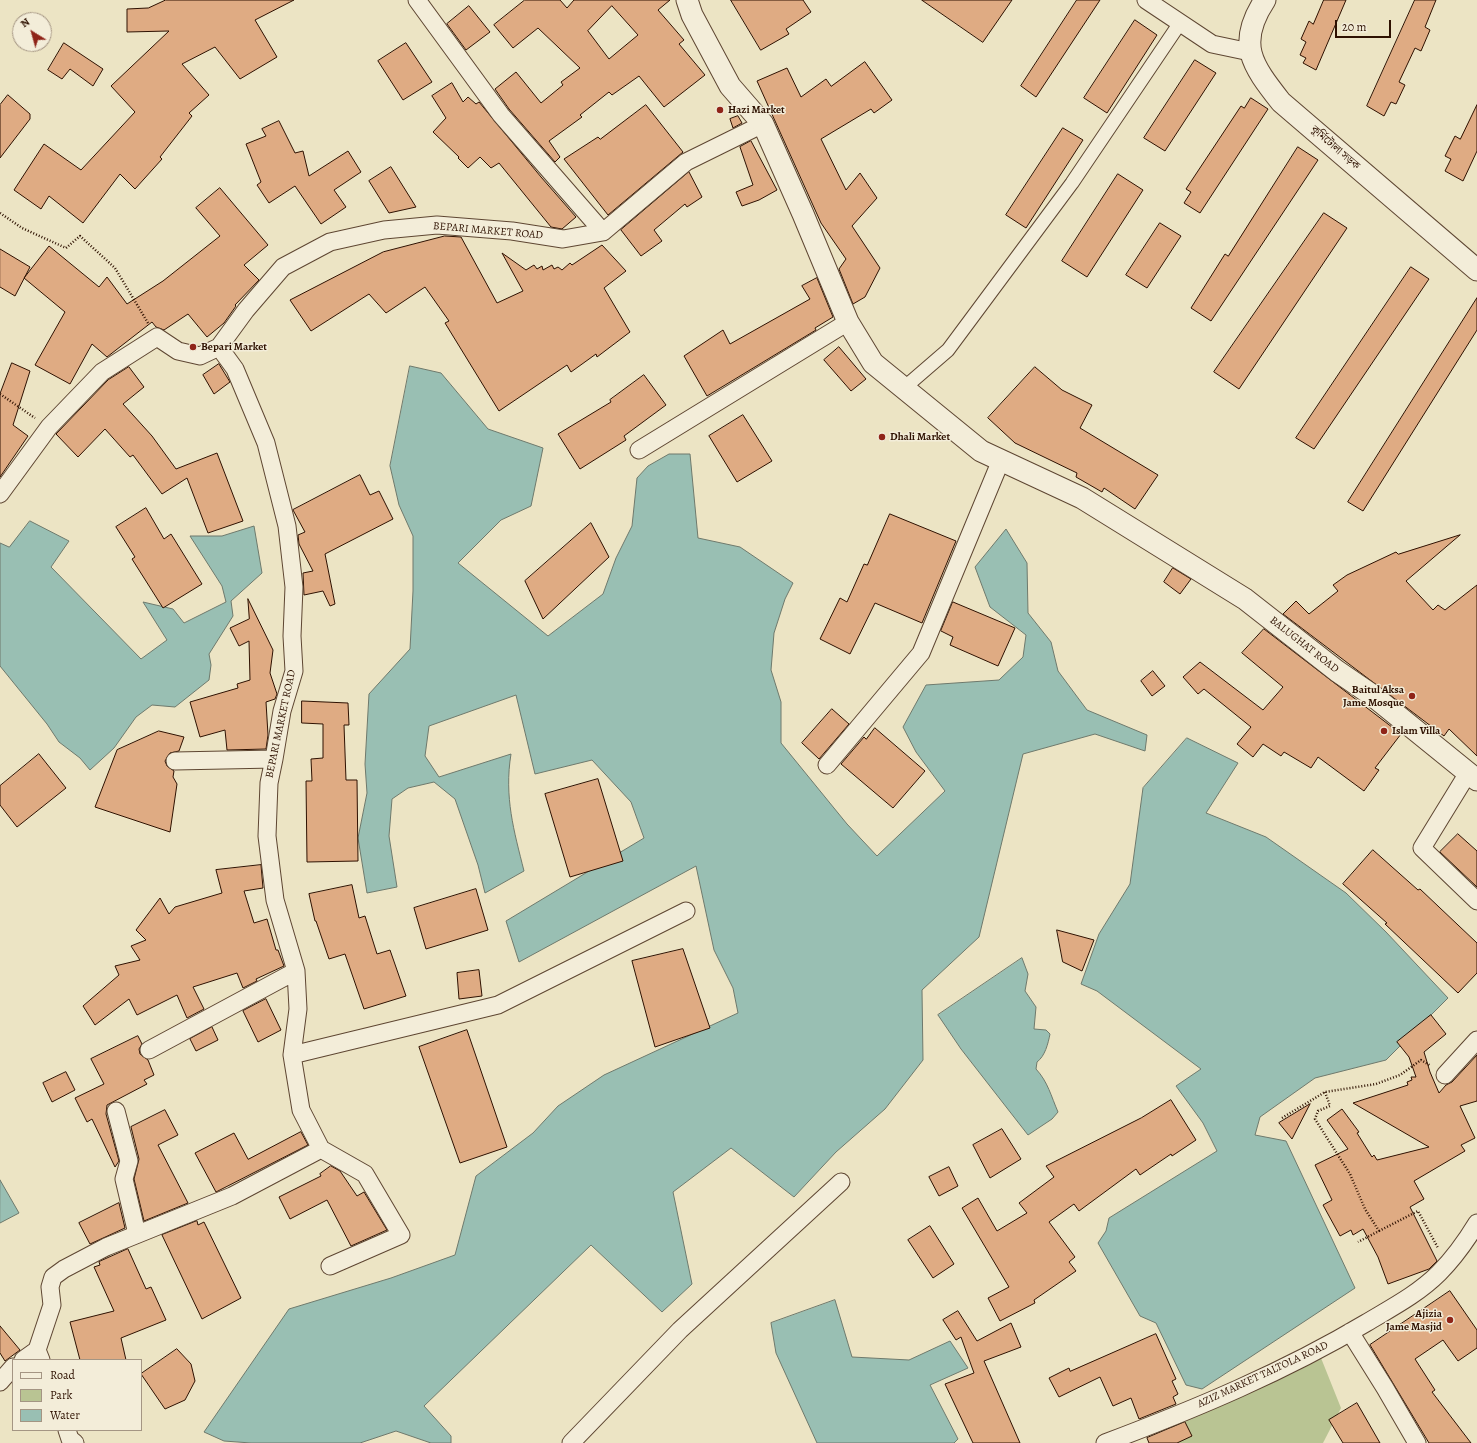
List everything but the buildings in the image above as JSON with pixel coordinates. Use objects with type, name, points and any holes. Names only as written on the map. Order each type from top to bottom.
[{"type":"street","points":[[417,0],[501,115],[603,232],[686,162],[763,124]]},
{"type":"street","name":"BALUGHAT ROAD","points":[[687,0],[692,15],[730,86],[763,124],[803,214],[848,322],[873,363],[981,451],[1082,498],[1245,599],[1337,671],[1372,695],[1472,777]]},
{"type":"street","points":[[1146,0],[1212,44],[1250,52]]},
{"type":"street","name":"কুর্মিটোলা সড়ক","points":[[1265,0],[1250,30],[1250,52],[1260,75],[1281,102],[1477,270]]},
{"type":"street","points":[[904,388],[948,350],[1072,182],[1180,22]]},
{"type":"street","name":"BEPARI MARKET ROAD","points":[[321,1150],[301,1110],[292,1055],[298,1009],[296,971],[275,900],[267,836],[268,783],[274,759],[282,711],[294,671],[292,636],[294,587],[287,526],[266,443],[236,369],[220,347],[246,310],[283,267],[330,242],[384,230],[437,225],[512,231],[563,239],[603,232]]},
{"type":"street","points":[[639,450],[848,322]]},
{"type":"street","points":[[0,494],[49,427],[102,372],[157,337],[178,351],[200,356],[220,347]]},
{"type":"street","points":[[827,765],[921,653],[1001,460]]},
{"type":"street","points":[[175,761],[274,759]]},
{"type":"street","points":[[1472,777],[1422,848],[1477,901]]},
{"type":"street","points":[[292,1055],[498,1005],[686,911]]},
{"type":"street","points":[[149,1050],[296,971]]},
{"type":"street","points":[[1445,1075],[1477,1040]]},
{"type":"street","points":[[116,1111],[129,1161],[124,1179],[137,1234]]},
{"type":"street","points":[[26,1359],[39,1355],[52,1305],[50,1287],[53,1277],[64,1268],[106,1247],[232,1196],[321,1150],[365,1174],[402,1235],[330,1266]]},
{"type":"street","points":[[570,1443],[680,1330],[841,1182]]},
{"type":"street","name":"AZIZ MARKET TALTOLA ROAD","points":[[1105,1443],[1222,1396],[1312,1354],[1410,1297],[1445,1266],[1460,1250],[1477,1223]]},
{"type":"street","points":[[1350,1332],[1417,1443]]},
{"type":"street","points":[[0,1382],[12,1368]]},
{"type":"street","points":[[67,1431],[70,1438],[75,1443]]},
{"type":"path","points":[[0,213],[22,228],[66,248],[80,236],[115,268],[157,337]]},
{"type":"path","points":[[0,394],[49,427]]},
{"type":"path","points":[[1282,1118],[1325,1092],[1376,1084],[1400,1075],[1421,1060],[1445,1075]]},
{"type":"path","points":[[1325,1092],[1330,1106],[1318,1111],[1315,1119],[1350,1174],[1365,1209],[1379,1231]]},
{"type":"path","points":[[1358,1242],[1418,1212],[1438,1249],[1445,1266]]},
{"type":"green space","points":[[1319,1353],[1341,1408],[1323,1443],[1177,1443],[1169,1420]]},
{"type":"water","points":[[410,366],[441,373],[488,429],[543,448],[531,506],[501,520],[458,563],[548,636],[603,594],[616,558],[632,526],[637,478],[648,466],[669,454],[690,454],[698,538],[740,547],[793,583],[785,599],[774,633],[771,670],[781,702],[781,743],[847,824],[877,856],[945,791],[916,752],[903,727],[926,685],[999,680],[1023,657],[1026,635],[990,607],[975,567],[1006,529],[1027,563],[1028,613],[1051,642],[1058,671],[1087,710],[1147,735],[1145,751],[1095,734],[1023,754],[979,937],[922,990],[923,1060],[885,1109],[836,1152],[794,1197],[731,1148],[673,1192],[692,1284],[662,1312],[591,1245],[424,1406],[451,1436],[451,1443],[431,1443],[396,1431],[360,1443],[251,1443],[224,1441],[204,1432],[289,1309],[391,1278],[455,1255],[476,1176],[533,1133],[558,1106],[604,1075],[738,1013],[733,988],[714,950],[696,866],[519,962],[506,921],[644,838],[631,802],[592,760],[535,774],[516,695],[429,726],[425,756],[439,777],[511,754],[509,770],[509,799],[524,871],[485,893],[478,865],[455,799],[434,782],[408,788],[392,799],[389,836],[397,887],[367,893],[358,838],[367,793],[365,764],[369,694],[410,649],[413,591],[413,536],[399,505],[390,466]]},
{"type":"water","points":[[30,521],[69,541],[51,567],[141,659],[167,640],[143,602],[173,609],[184,623],[226,602],[222,586],[190,536],[222,536],[254,526],[262,573],[231,601],[233,616],[209,654],[211,665],[209,680],[175,707],[152,705],[136,717],[114,748],[90,770],[80,758],[59,742],[47,724],[0,666],[0,543],[9,547]]},
{"type":"water","points":[[1187,738],[1238,763],[1206,813],[1266,837],[1346,893],[1386,932],[1448,998],[1386,1060],[1315,1078],[1260,1117],[1255,1135],[1286,1141],[1355,1288],[1202,1389],[1186,1385],[1156,1323],[1140,1316],[1098,1243],[1106,1231],[1109,1218],[1217,1151],[1203,1123],[1176,1086],[1201,1069],[1097,991],[1081,984],[1099,934],[1130,884],[1143,788]]},
{"type":"water","points":[[1022,958],[1028,974],[1025,991],[1036,1007],[1034,1029],[1046,1030],[1050,1034],[1046,1050],[1037,1062],[1036,1069],[1046,1084],[1058,1112],[1052,1119],[1028,1135],[961,1049],[938,1015]]},
{"type":"water","points":[[0,1180],[19,1213],[0,1223]]},
{"type":"water","points":[[835,1300],[852,1357],[909,1360],[950,1341],[968,1368],[930,1385],[958,1439],[954,1443],[817,1443],[776,1353],[771,1323]]},
{"type":"place","name":"Hazi Market","points":[[720,110]]},
{"type":"place","name":"Bepari Market","points":[[193,347]]},
{"type":"place","name":"Dhali Market","points":[[882,437]]},
{"type":"place","name":"Baitul Aksa Jame Mosque","points":[[1412,696]]},
{"type":"place","name":"Islam Villa","points":[[1384,731]]},
{"type":"place","name":"Ajizia Jame Masjid","points":[[1450,1320]]}]
